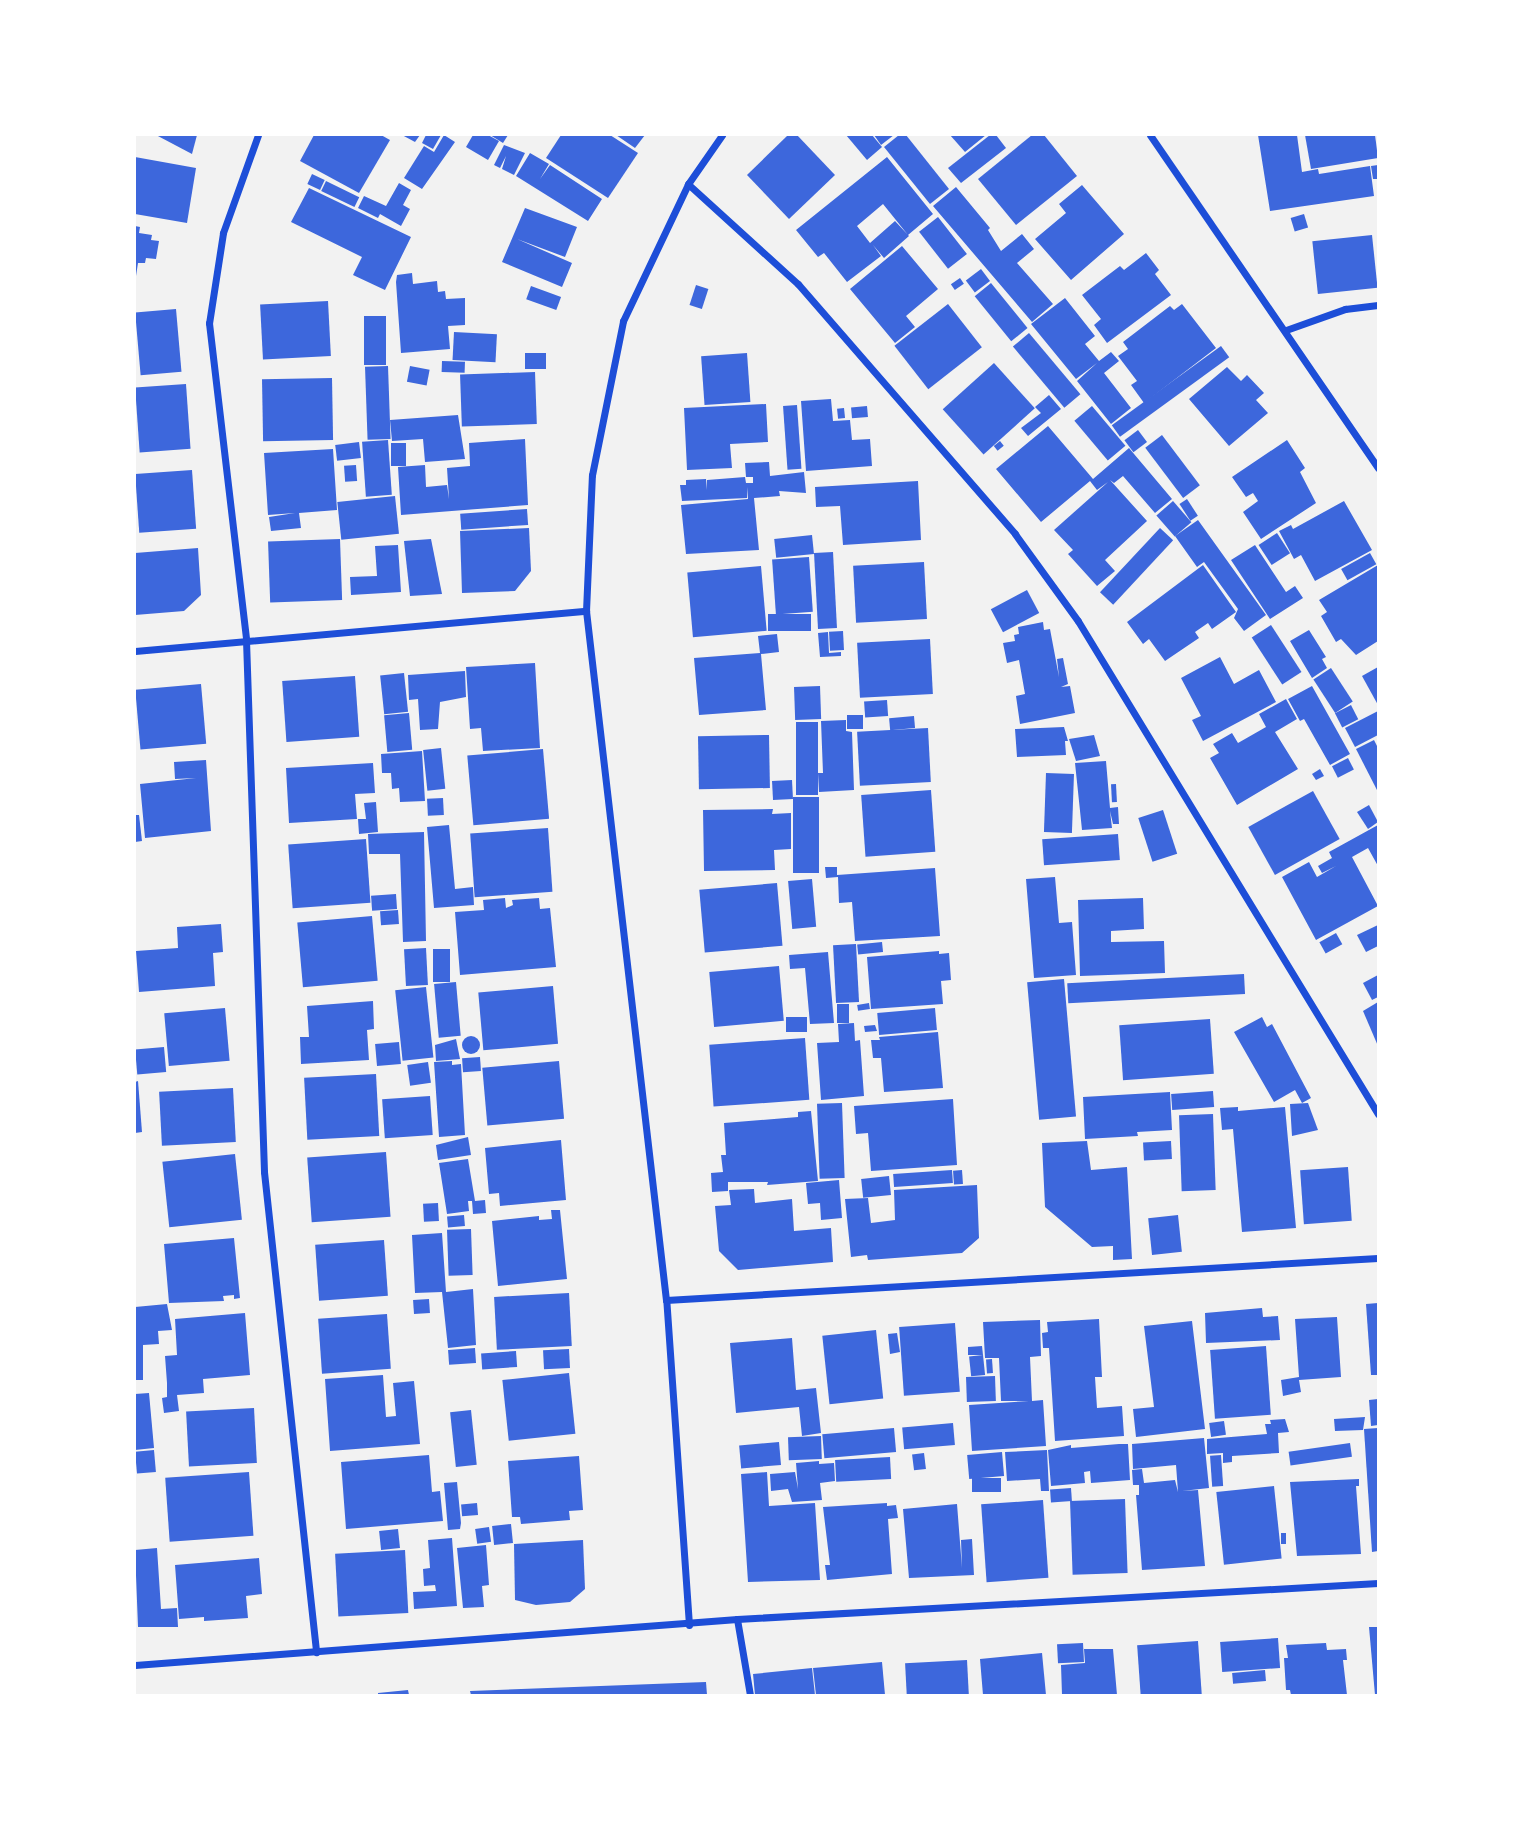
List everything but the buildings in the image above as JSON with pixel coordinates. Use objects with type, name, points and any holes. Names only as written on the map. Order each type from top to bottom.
[{"type":"street","points":[[258,135],[223,233],[209,323],[246,640],[264,1171],[316,1652]]},
{"type":"street","points":[[689,1625],[666,1300],[586,611],[592,475],[623,321],[688,184],[722,135]]},
{"type":"street","points":[[1150,135],[1378,468]]},
{"type":"street","points":[[688,184],[798,284],[1015,534],[1078,621],[1378,1114]]},
{"type":"street","points":[[1286,330],[1345,309],[1378,305]]},
{"type":"street","points":[[135,651],[586,611]]},
{"type":"street","points":[[666,1300],[1378,1258]]},
{"type":"street","points":[[135,1665],[689,1625],[737,1619],[1378,1583]]},
{"type":"street","points":[[737,1619],[750,1695]]}]
